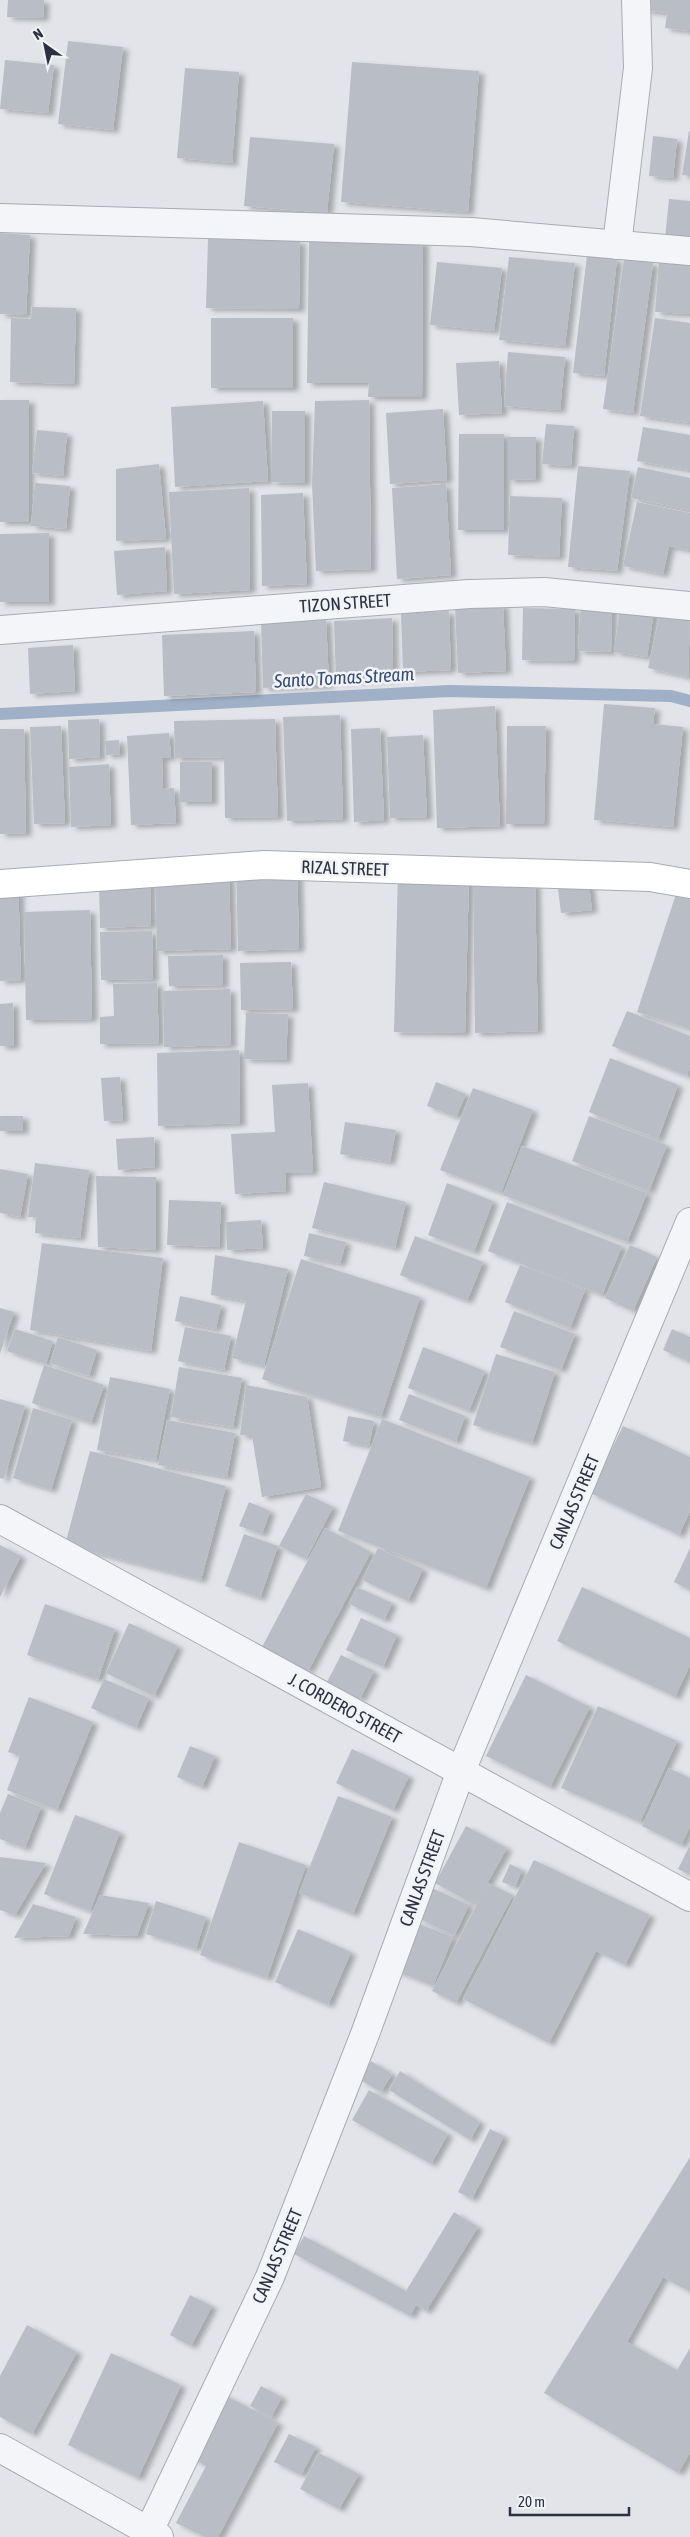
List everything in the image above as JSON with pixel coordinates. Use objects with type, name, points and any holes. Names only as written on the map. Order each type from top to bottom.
[{"type":"street","points":[[617,245],[638,68],[636,0]]},
{"type":"street","points":[[0,218],[471,232],[690,251]]},
{"type":"street","name":"TIZON STREET","points":[[0,630],[469,594],[544,592],[690,606]]},
{"type":"street","name":"RIZAL STREET","points":[[0,884],[264,865],[650,877],[690,884]]},
{"type":"street","name":"CANLAS STREET","points":[[154,2534],[270,2277],[365,2034],[461,1771],[690,1222]]},
{"type":"street","name":"J. CORDERO STREET","points":[[0,1519],[690,1897]]},
{"type":"street","points":[[0,2448],[154,2534]]},
{"type":"building","points":[[8,0],[44,0],[43,18],[7,17]]},
{"type":"building","points":[[646,0],[690,0],[690,31],[665,28],[667,13],[644,10]]},
{"type":"building","points":[[68,41],[123,47],[113,130],[58,124]]},
{"type":"building","points":[[5,60],[54,65],[48,113],[0,109]]},
{"type":"building","points":[[352,62],[479,71],[468,212],[341,202]]},
{"type":"building","points":[[185,68],[239,72],[232,163],[177,158]]},
{"type":"building","points":[[690,131],[690,176],[682,175]]},
{"type":"building","points":[[653,136],[677,139],[673,178],[649,176]]},
{"type":"building","points":[[250,137],[334,144],[327,213],[244,206]]},
{"type":"building","points":[[669,199],[690,201],[690,242],[665,239]]},
{"type":"building","points":[[0,233],[30,235],[26,315],[0,314]]},
{"type":"building","points":[[208,239],[300,241],[299,309],[206,308]]},
{"type":"building","points":[[309,240],[423,241],[422,397],[368,397],[369,383],[307,383]]},
{"type":"building","points":[[587,255],[617,259],[604,376],[573,373]]},
{"type":"building","points":[[509,257],[575,263],[565,346],[499,340]]},
{"type":"building","points":[[624,259],[653,263],[633,413],[603,409]]},
{"type":"building","points":[[437,262],[502,268],[494,331],[430,325]]},
{"type":"building","points":[[659,262],[690,264],[690,314],[655,312]]},
{"type":"building","points":[[32,307],[76,308],[74,384],[10,382],[11,318],[31,319]]},
{"type":"building","points":[[211,318],[293,318],[293,388],[211,388]]},
{"type":"building","points":[[655,318],[690,323],[690,423],[640,416]]},
{"type":"building","points":[[508,352],[565,357],[560,410],[504,406]]},
{"type":"building","points":[[499,361],[502,413],[459,415],[456,363]]},
{"type":"building","points":[[0,400],[29,400],[29,522],[0,522]]},
{"type":"building","points":[[369,400],[371,569],[316,571],[312,484],[315,401]]},
{"type":"building","points":[[263,401],[268,481],[175,487],[171,407]]},
{"type":"building","points":[[443,409],[447,480],[390,484],[386,413]]},
{"type":"building","points":[[272,411],[305,411],[305,483],[271,482]]},
{"type":"building","points":[[546,424],[574,426],[571,466],[542,464]]},
{"type":"building","points":[[643,427],[690,435],[690,470],[637,461]]},
{"type":"building","points":[[37,430],[67,433],[63,476],[32,473]]},
{"type":"building","points":[[459,434],[504,434],[504,530],[458,530]]},
{"type":"building","points":[[508,437],[536,437],[536,479],[508,480]]},
{"type":"building","points":[[159,464],[166,539],[116,541],[116,469]]},
{"type":"building","points":[[578,466],[630,471],[617,571],[568,567]]},
{"type":"building","points":[[638,467],[690,478],[690,510],[631,498]]},
{"type":"building","points":[[35,483],[70,486],[66,529],[31,526]]},
{"type":"building","points":[[446,484],[451,575],[397,579],[392,488]]},
{"type":"building","points":[[249,488],[250,590],[174,594],[169,492]]},
{"type":"building","points":[[303,493],[307,584],[262,586],[261,495]]},
{"type":"building","points":[[510,496],[562,498],[559,557],[508,555]]},
{"type":"building","points":[[637,502],[690,513],[690,550],[669,546],[663,574],[623,566]]},
{"type":"building","points":[[49,533],[49,602],[0,602],[0,534]]},
{"type":"building","points":[[165,547],[167,591],[117,595],[114,551]]},
{"type":"building","points":[[581,600],[612,601],[611,652],[578,651]]},
{"type":"building","points":[[503,604],[506,671],[458,673],[455,606]]},
{"type":"building","points":[[620,606],[654,611],[647,657],[614,652]]},
{"type":"building","points":[[523,608],[575,609],[574,661],[522,660]]},
{"type":"building","points":[[661,609],[690,615],[688,677],[648,668]]},
{"type":"building","points":[[449,611],[451,670],[403,672],[401,613]]},
{"type":"building","points":[[392,618],[393,679],[336,681],[334,621]]},
{"type":"building","points":[[326,619],[329,685],[263,688],[261,622]]},
{"type":"building","points":[[254,631],[256,692],[164,696],[162,635]]},
{"type":"building","points":[[73,645],[75,691],[30,694],[28,648]]},
{"type":"building","points":[[604,704],[655,708],[653,724],[683,727],[673,827],[594,820]]},
{"type":"building","points":[[495,706],[500,826],[437,828],[433,710]]},
{"type":"building","points":[[340,715],[343,819],[287,821],[283,717]]},
{"type":"building","points":[[99,719],[100,757],[69,759],[68,720]]},
{"type":"building","points":[[275,719],[278,817],[225,818],[224,757],[175,758],[174,721]]},
{"type":"building","points":[[61,726],[65,823],[34,824],[30,727]]},
{"type":"building","points":[[507,726],[546,726],[544,824],[506,824]]},
{"type":"building","points":[[380,728],[384,820],[354,822],[351,729]]},
{"type":"building","points":[[0,729],[24,729],[26,833],[0,834]]},
{"type":"building","points":[[169,733],[171,757],[162,758],[163,789],[174,788],[176,823],[131,825],[127,736]]},
{"type":"building","points":[[423,735],[427,817],[390,818],[387,737]]},
{"type":"building","points":[[119,740],[120,754],[106,755],[105,741]]},
{"type":"building","points":[[180,762],[212,762],[212,802],[180,802]]},
{"type":"building","points":[[109,764],[111,825],[71,827],[69,767]]},
{"type":"building","points":[[297,860],[299,949],[238,951],[236,862]]},
{"type":"building","points":[[398,872],[469,874],[465,1033],[394,1032]]},
{"type":"building","points":[[229,874],[231,949],[157,951],[155,876]]},
{"type":"building","points":[[18,877],[21,980],[0,981],[0,878]]},
{"type":"building","points":[[588,877],[592,910],[561,913],[557,881]]},
{"type":"building","points":[[150,881],[151,926],[100,928],[99,882]]},
{"type":"building","points":[[535,883],[538,1031],[475,1033],[473,884]]},
{"type":"building","points":[[679,885],[690,889],[690,1029],[637,1012]]},
{"type":"building","points":[[90,910],[92,1019],[26,1020],[24,912]]},
{"type":"building","points":[[152,931],[153,979],[101,980],[100,932]]},
{"type":"building","points":[[223,955],[223,985],[169,986],[168,956]]},
{"type":"building","points":[[291,962],[293,1009],[241,1010],[240,963]]},
{"type":"building","points":[[157,983],[159,1043],[100,1044],[100,1017],[114,1016],[113,984]]},
{"type":"building","points":[[230,989],[231,1045],[164,1047],[163,991]]},
{"type":"building","points":[[13,1003],[14,1046],[0,1046],[0,1004]]},
{"type":"building","points":[[627,1011],[690,1036],[690,1068],[687,1076],[612,1046]]},
{"type":"building","points":[[246,1013],[288,1014],[286,1060],[244,1059]]},
{"type":"building","points":[[239,1050],[240,1123],[158,1126],[157,1053]]},
{"type":"building","points":[[610,1058],[678,1085],[658,1139],[589,1112]]},
{"type":"building","points":[[120,1077],[123,1120],[104,1121],[101,1078]]},
{"type":"building","points":[[436,1082],[466,1094],[456,1117],[427,1106]]},
{"type":"building","points":[[308,1083],[313,1172],[285,1173],[286,1191],[235,1194],[231,1134],[275,1132],[272,1085]]},
{"type":"building","points":[[473,1088],[533,1110],[501,1193],[440,1170]]},
{"type":"building","points":[[0,1116],[23,1116],[23,1131],[0,1131]]},
{"type":"building","points":[[589,1116],[667,1145],[649,1191],[572,1161]]},
{"type":"building","points":[[345,1122],[396,1130],[390,1162],[340,1154]]},
{"type":"building","points":[[154,1137],[155,1167],[118,1170],[116,1139]]},
{"type":"building","points":[[522,1146],[647,1193],[627,1242],[503,1195]]},
{"type":"building","points":[[35,1163],[89,1170],[80,1238],[35,1233],[36,1217],[28,1217]]},
{"type":"building","points":[[0,1169],[28,1174],[20,1217],[0,1213]]},
{"type":"building","points":[[96,1176],[156,1177],[156,1250],[98,1247]]},
{"type":"building","points":[[324,1182],[406,1202],[395,1248],[312,1228]]},
{"type":"building","points":[[447,1183],[493,1201],[474,1252],[428,1235]]},
{"type":"building","points":[[169,1200],[221,1202],[219,1247],[167,1245]]},
{"type":"building","points":[[507,1202],[622,1246],[602,1295],[488,1251]]},
{"type":"building","points":[[261,1220],[263,1248],[227,1250],[226,1222]]},
{"type":"building","points":[[309,1233],[346,1242],[340,1264],[304,1256]]},
{"type":"building","points":[[415,1236],[483,1262],[467,1301],[400,1275]]},
{"type":"building","points":[[42,1243],[163,1258],[151,1351],[30,1330]]},
{"type":"building","points":[[630,1245],[657,1257],[633,1311],[605,1298]]},
{"type":"building","points":[[215,1255],[288,1269],[264,1366],[232,1358],[246,1301],[211,1295]]},
{"type":"building","points":[[301,1259],[420,1297],[381,1417],[262,1379]]},
{"type":"building","points":[[520,1265],[585,1290],[570,1328],[505,1302]]},
{"type":"building","points":[[180,1296],[221,1305],[216,1329],[175,1321]]},
{"type":"building","points":[[0,1308],[14,1312],[0,1354]]},
{"type":"building","points":[[514,1311],[575,1334],[561,1370],[500,1347]]},
{"type":"building","points":[[185,1327],[231,1336],[224,1370],[178,1361]]},
{"type":"building","points":[[15,1329],[53,1341],[46,1364],[7,1351]]},
{"type":"building","points":[[672,1329],[690,1337],[690,1362],[663,1350]]},
{"type":"building","points":[[58,1337],[97,1350],[89,1376],[50,1363]]},
{"type":"building","points":[[423,1347],[485,1371],[469,1411],[408,1388]]},
{"type":"building","points":[[496,1354],[555,1372],[532,1443],[473,1425]]},
{"type":"building","points":[[44,1365],[104,1385],[91,1423],[32,1403]]},
{"type":"building","points":[[179,1367],[242,1378],[233,1427],[171,1417]]},
{"type":"building","points":[[110,1377],[170,1389],[156,1460],[97,1450]]},
{"type":"building","points":[[246,1385],[307,1397],[321,1487],[262,1497],[252,1436],[240,1435]]},
{"type":"building","points":[[409,1394],[465,1416],[456,1442],[399,1420]]},
{"type":"building","points":[[0,1399],[25,1406],[4,1479],[0,1478]]},
{"type":"building","points":[[33,1408],[72,1420],[51,1490],[13,1478]]},
{"type":"building","points":[[348,1416],[374,1421],[369,1446],[343,1441]]},
{"type":"building","points":[[382,1419],[530,1477],[486,1588],[338,1531]]},
{"type":"building","points":[[167,1420],[235,1433],[227,1477],[158,1465]]},
{"type":"building","points":[[623,1426],[690,1457],[690,1511],[679,1535],[590,1493]]},
{"type":"building","points":[[90,1451],[226,1486],[201,1580],[65,1545]]},
{"type":"building","points":[[306,1494],[333,1507],[306,1559],[279,1546]]},
{"type":"building","points":[[249,1502],[270,1511],[262,1534],[239,1526]]},
{"type":"building","points":[[325,1528],[371,1552],[308,1671],[262,1647]]},
{"type":"building","points":[[244,1534],[278,1546],[260,1598],[225,1586]]},
{"type":"building","points":[[0,1545],[21,1556],[0,1597]]},
{"type":"building","points":[[378,1548],[423,1569],[408,1601],[362,1580]]},
{"type":"building","points":[[690,1548],[690,1590],[674,1582]]},
{"type":"building","points":[[357,1587],[392,1603],[384,1620],[349,1604]]},
{"type":"building","points":[[582,1587],[690,1638],[690,1665],[675,1697],[557,1641]]},
{"type":"building","points":[[45,1604],[115,1629],[98,1680],[27,1655]]},
{"type":"building","points":[[361,1618],[397,1635],[383,1667],[346,1650]]},
{"type":"building","points":[[129,1623],[178,1646],[154,1696],[106,1673]]},
{"type":"building","points":[[341,1655],[374,1671],[360,1699],[327,1682]]},
{"type":"building","points":[[526,1675],[590,1707],[550,1787],[486,1756]]},
{"type":"building","points":[[104,1679],[149,1698],[136,1728],[91,1708]]},
{"type":"building","points":[[29,1697],[93,1722],[57,1810],[7,1790],[20,1756],[8,1752]]},
{"type":"building","points":[[598,1706],[677,1741],[640,1822],[561,1788]]},
{"type":"building","points":[[190,1746],[215,1756],[202,1787],[177,1777]]},
{"type":"building","points":[[352,1749],[409,1776],[393,1810],[336,1783]]},
{"type":"building","points":[[669,1768],[690,1778],[690,1827],[681,1845],[642,1826]]},
{"type":"building","points":[[8,1794],[41,1807],[25,1848],[0,1839],[0,1813]]},
{"type":"building","points":[[338,1796],[392,1817],[353,1914],[299,1893]]},
{"type":"building","points":[[75,1815],[120,1832],[90,1911],[44,1894]]},
{"type":"building","points":[[466,1826],[507,1848],[475,1905],[435,1883]]},
{"type":"building","points":[[239,1842],[306,1865],[267,1978],[200,1955]]},
{"type":"building","points":[[690,1845],[690,1875],[678,1869]]},
{"type":"building","points":[[0,1857],[46,1863],[15,1915],[0,1910]]},
{"type":"building","points":[[534,1860],[650,1915],[625,1965],[596,1951],[549,2043],[463,1999]]},
{"type":"building","points":[[510,1864],[522,1870],[515,1887],[502,1882]]},
{"type":"building","points":[[488,1883],[513,1895],[456,2003],[432,1991]]},
{"type":"building","points":[[432,1888],[469,1905],[454,1936],[418,1918]]},
{"type":"building","points":[[100,1895],[149,1903],[137,1936],[83,1934]]},
{"type":"building","points":[[156,1901],[206,1917],[196,1949],[146,1934]]},
{"type":"building","points":[[33,1904],[76,1917],[69,1936],[14,1938]]},
{"type":"building","points":[[414,1922],[453,1937],[433,1986],[394,1970]]},
{"type":"building","points":[[298,1929],[351,1952],[328,2005],[275,1982]]},
{"type":"building","points":[[371,2061],[392,2074],[381,2092],[360,2080]]},
{"type":"building","points":[[400,2071],[480,2122],[470,2140],[389,2090]]},
{"type":"building","points":[[369,2090],[448,2134],[431,2164],[352,2120]]},
{"type":"building","points":[[490,2129],[504,2136],[472,2199],[458,2192]]},
{"type":"building","points":[[690,2157],[690,2292],[663,2277],[627,2342],[677,2370],[690,2348],[690,2453],[678,2473],[544,2393]]},
{"type":"building","points":[[454,2212],[478,2227],[426,2311],[416,2305],[410,2316],[294,2254],[304,2236],[406,2291]]},
{"type":"building","points":[[190,2295],[212,2306],[191,2346],[170,2335]]},
{"type":"building","points":[[27,2325],[77,2352],[32,2434],[0,2417],[0,2376]]},
{"type":"building","points":[[111,2353],[181,2385],[138,2478],[68,2445]]},
{"type":"building","points":[[261,2386],[282,2397],[271,2417],[250,2406]]},
{"type":"building","points":[[223,2394],[278,2423],[218,2537],[205,2537],[176,2523],[206,2466],[190,2457]]},
{"type":"building","points":[[289,2434],[316,2447],[301,2475],[274,2462]]},
{"type":"building","points":[[319,2453],[359,2474],[339,2509],[300,2489]]},
{"type":"waterway","name":"Santo Tomas Stream","points":[[0,714],[449,691],[671,696],[690,701]]}]
